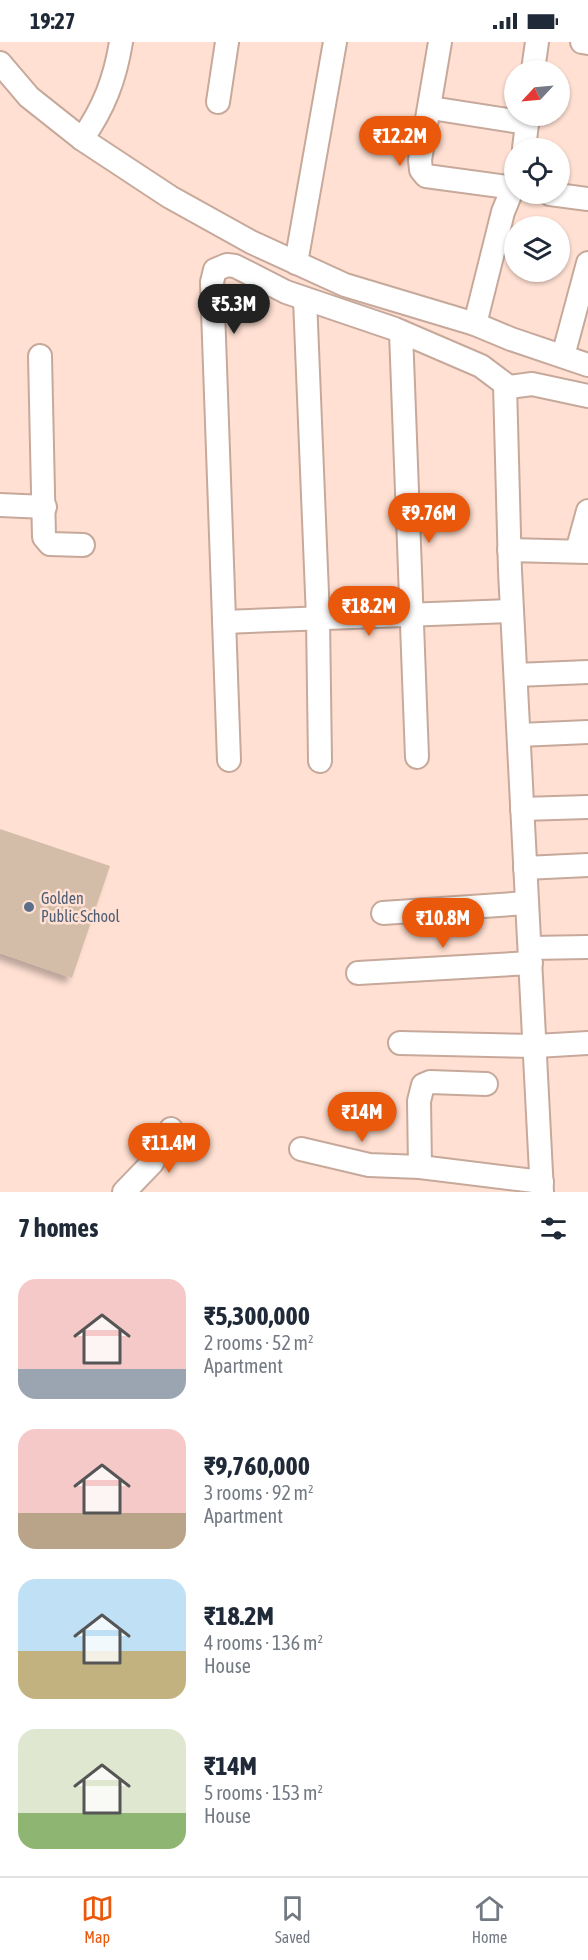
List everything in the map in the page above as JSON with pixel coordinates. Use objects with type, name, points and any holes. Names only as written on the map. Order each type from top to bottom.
[{"type":"street","points":[[82,139],[102,108],[112,86],[122,42]]},
{"type":"street","points":[[218,102],[227,42]]},
{"type":"street","points":[[296,262],[335,42]]},
{"type":"street","points":[[440,42],[431,108],[420,160],[423,173],[504,185]]},
{"type":"street","points":[[534,60],[537,42]]},
{"type":"street","points":[[582,42],[588,43]]},
{"type":"street","points":[[0,63],[29,97],[82,139],[170,197],[251,242],[345,285],[474,324],[510,339],[588,365]]},
{"type":"street","points":[[431,108],[504,116]]},
{"type":"street","points":[[570,197],[588,199]]},
{"type":"street","points":[[474,324],[506,204]]},
{"type":"street","points":[[563,356],[588,263]]},
{"type":"street","points":[[229,760],[213,276],[219,266],[235,267],[305,299],[401,332],[481,366],[513,388],[530,384],[557,387],[588,396]]},
{"type":"street","points":[[305,299],[318,618],[320,760]]},
{"type":"street","points":[[401,332],[417,757]]},
{"type":"street","points":[[40,356],[45,540],[50,544],[82,545]]},
{"type":"street","points":[[301,1149],[369,1165],[420,1167],[542,1187],[509,550],[506,385]]},
{"type":"street","points":[[0,506],[45,507]]},
{"type":"street","points":[[509,550],[582,551],[588,511]]},
{"type":"street","points":[[224,622],[512,611]]},
{"type":"street","points":[[516,675],[588,672]]},
{"type":"street","points":[[519,735],[588,732]]},
{"type":"street","points":[[522,809],[588,807]]},
{"type":"street","points":[[525,868],[588,865]]},
{"type":"street","points":[[383,913],[527,903]]},
{"type":"street","points":[[358,973],[530,956],[588,947]]},
{"type":"street","points":[[400,1043],[536,1046],[588,1043]]},
{"type":"street","points":[[420,1167],[419,1101],[423,1085],[430,1082],[486,1084]]},
{"type":"street","points":[[124,1192],[152,1163],[171,1129]]},
{"type":"building","points":[[0,829],[110,866],[72,978],[0,953]]},
{"type":"place","name":"Golden Public School","points":[[29,907]]}]
